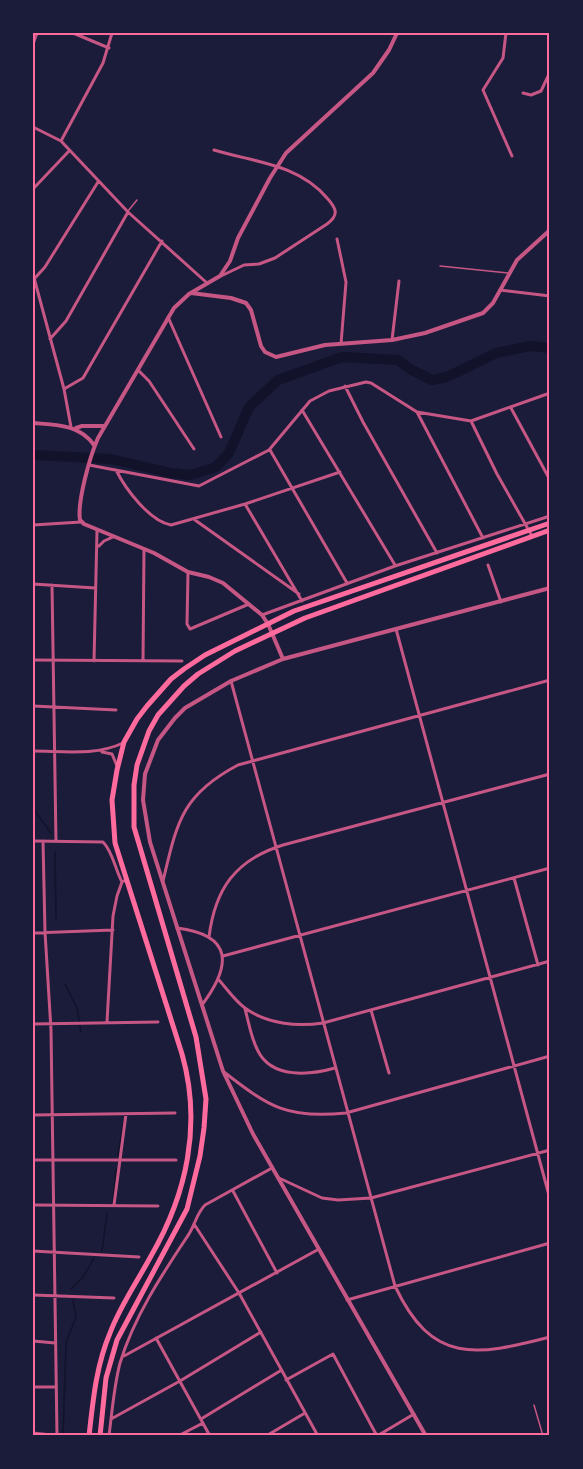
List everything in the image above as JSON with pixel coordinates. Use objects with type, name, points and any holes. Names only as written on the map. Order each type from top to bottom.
[{"type":"main road","points":[[89,1436],[95,1388],[104,1349],[116,1319],[171,1218],[184,1180],[191,1130],[191,1094],[187,1069],[173,1021],[124,881],[115,843],[112,800],[117,766],[124,742],[147,706],[184,669],[205,655],[294,611],[550,523]]},
{"type":"main road","points":[[100,1436],[106,1378],[117,1340],[178,1228],[190,1198],[200,1156],[206,1099],[196,1037],[135,827],[134,785],[142,750],[154,723],[170,700],[184,686],[218,661],[272,633],[529,530],[550,530]]},
{"type":"street","points":[[33,44],[37,33]]},
{"type":"street","points":[[73,33],[109,48]]},
{"type":"street","points":[[61,141],[103,63],[112,33]]},
{"type":"street","points":[[220,276],[230,261],[238,238],[278,166],[296,143],[373,73],[389,50],[397,33]]},
{"type":"street","points":[[506,33],[502,60],[483,90],[512,156]]},
{"type":"street","points":[[523,93],[531,95],[541,91],[550,72]]},
{"type":"street","points":[[33,127],[61,141],[128,212],[207,283]]},
{"type":"street","points":[[81,522],[80,507],[94,447],[104,426],[174,308],[190,293],[220,276],[244,265],[259,264],[276,258],[327,224],[335,215],[334,206],[321,191],[297,174],[278,166],[214,150]]},
{"type":"street","points":[[33,189],[70,151]]},
{"type":"street","points":[[34,279],[45,267],[98,182]]},
{"type":"street","points":[[50,339],[66,321],[128,212]]},
{"type":"street","points":[[190,293],[231,298],[246,303],[261,346],[270,355],[284,356],[325,345],[392,340],[425,333],[483,313],[493,303],[517,260],[550,230]]},
{"type":"street","points":[[337,239],[346,282],[341,344]]},
{"type":"street","points":[[64,389],[83,378],[162,241]]},
{"type":"street","points":[[33,274],[73,428],[87,436],[94,447]]},
{"type":"street","points":[[392,340],[399,281]]},
{"type":"street","points":[[500,290],[550,296]]},
{"type":"street","points":[[168,317],[221,437]]},
{"type":"street","points":[[138,370],[149,381],[194,449]]},
{"type":"street","points":[[90,463],[199,486],[269,450],[302,410],[317,396],[345,386],[371,383],[417,412],[471,421],[550,393]]},
{"type":"street","points":[[345,386],[437,552]]},
{"type":"street","points":[[511,408],[550,480]]},
{"type":"street","points":[[302,410],[396,566]]},
{"type":"street","points":[[417,412],[483,538]]},
{"type":"street","points":[[471,421],[497,474],[529,530]]},
{"type":"street","points":[[33,423],[73,428],[104,426]]},
{"type":"street","points":[[269,450],[347,584]]},
{"type":"street","points":[[116,470],[133,496],[165,524],[174,525],[293,489],[340,472]]},
{"type":"street","points":[[245,504],[302,601]]},
{"type":"street","points":[[262,615],[437,552],[483,538],[529,530],[550,516]]},
{"type":"street","points":[[194,520],[298,594]]},
{"type":"street","points":[[33,525],[81,522],[144,549],[188,572],[215,579],[262,615],[283,660]]},
{"type":"street","points":[[94,661],[98,531]]},
{"type":"street","points":[[98,548],[104,541],[113,537]]},
{"type":"street","points":[[143,661],[144,549]]},
{"type":"street","points":[[488,565],[501,602]]},
{"type":"street","points":[[188,572],[188,628],[191,629],[249,604]]},
{"type":"street","points":[[33,584],[95,588]]},
{"type":"street","points":[[52,585],[56,841]]},
{"type":"street","points":[[426,1436],[253,1134],[223,1071],[150,842],[145,817],[144,786],[148,765],[158,740],[175,718],[185,708],[231,681],[283,660],[550,588]]},
{"type":"street","points":[[396,629],[550,1199]]},
{"type":"street","points":[[33,660],[182,661]]},
{"type":"street","points":[[163,883],[175,831],[189,804],[207,784],[238,765],[550,680]]},
{"type":"street","points":[[231,681],[395,1286],[405,1309],[416,1322],[442,1344],[454,1347],[477,1351],[492,1350],[550,1337]]},
{"type":"street","points":[[33,706],[116,710]]},
{"type":"street","points":[[98,751],[124,742]]},
{"type":"street","points":[[33,751],[98,751],[112,754],[117,766]]},
{"type":"street","points":[[209,937],[213,909],[231,877],[245,864],[277,847],[550,774]]},
{"type":"street","points":[[33,841],[104,842],[108,846],[114,867],[124,881],[115,904],[106,1022]]},
{"type":"street","points":[[33,1433],[58,1436],[51,1030],[45,933],[44,841]]},
{"type":"street","points":[[223,956],[550,868]]},
{"type":"street","points":[[514,878],[538,964]]},
{"type":"street","points":[[177,928],[200,932],[209,937],[223,956],[219,980],[201,1006]]},
{"type":"street","points":[[33,933],[112,930]]},
{"type":"street","points":[[219,980],[245,1008],[277,1022],[304,1025],[323,1023],[550,961]]},
{"type":"street","points":[[245,1008],[257,1050],[274,1066],[295,1074],[335,1068]]},
{"type":"street","points":[[371,1010],[390,1073]]},
{"type":"street","points":[[33,1024],[158,1022]]},
{"type":"street","points":[[223,1071],[258,1099],[279,1109],[314,1115],[347,1112],[550,1056]]},
{"type":"street","points":[[33,1115],[175,1113]]},
{"type":"street","points":[[114,1205],[126,1114]]},
{"type":"street","points":[[279,1178],[322,1198],[338,1200],[371,1198],[550,1150]]},
{"type":"street","points":[[33,1160],[176,1160]]},
{"type":"street","points":[[109,1436],[115,1386],[136,1323],[194,1224],[199,1210],[205,1204],[273,1168]]},
{"type":"street","points":[[233,1191],[277,1273]]},
{"type":"street","points":[[33,1205],[158,1206]]},
{"type":"street","points":[[194,1224],[239,1293],[280,1371],[318,1436]]},
{"type":"street","points":[[347,1300],[550,1243]]},
{"type":"street","points":[[123,1357],[319,1249]]},
{"type":"street","points":[[33,1251],[139,1257]]},
{"type":"street","points":[[33,1295],[114,1298]]},
{"type":"street","points":[[111,1419],[261,1332]]},
{"type":"street","points":[[156,1338],[210,1436]]},
{"type":"street","points":[[33,1341],[55,1343]]},
{"type":"street","points":[[286,1380],[333,1354],[377,1436],[414,1414]]},
{"type":"street","points":[[178,1436],[280,1371]]},
{"type":"street","points":[[33,1387],[56,1387]]},
{"type":"street","points":[[266,1436],[305,1413]]},
{"type":"lane","points":[[128,212],[137,200]]},
{"type":"lane","points":[[440,266],[509,273]]},
{"type":"lane","points":[[534,1405],[543,1436]]},
{"type":"waterway","points":[[33,455],[111,459],[171,473],[191,475],[216,467],[229,453],[249,407],[278,380],[342,357],[398,360],[432,380],[447,377],[496,353],[530,346],[550,348]]},
{"type":"waterway","points":[[33,808],[51,833]]},
{"type":"waterway","points":[[55,852],[56,919]]},
{"type":"waterway","points":[[65,984],[77,1008],[81,1032]]},
{"type":"waterway","points":[[118,1155],[124,1120]]},
{"type":"waterway","points":[[113,1202],[116,1169]]},
{"type":"waterway","points":[[102,1251],[107,1214]]},
{"type":"waterway","points":[[71,1289],[83,1277],[94,1258]]},
{"type":"waterway","points":[[63,1436],[66,1343],[76,1317],[73,1300]]}]
